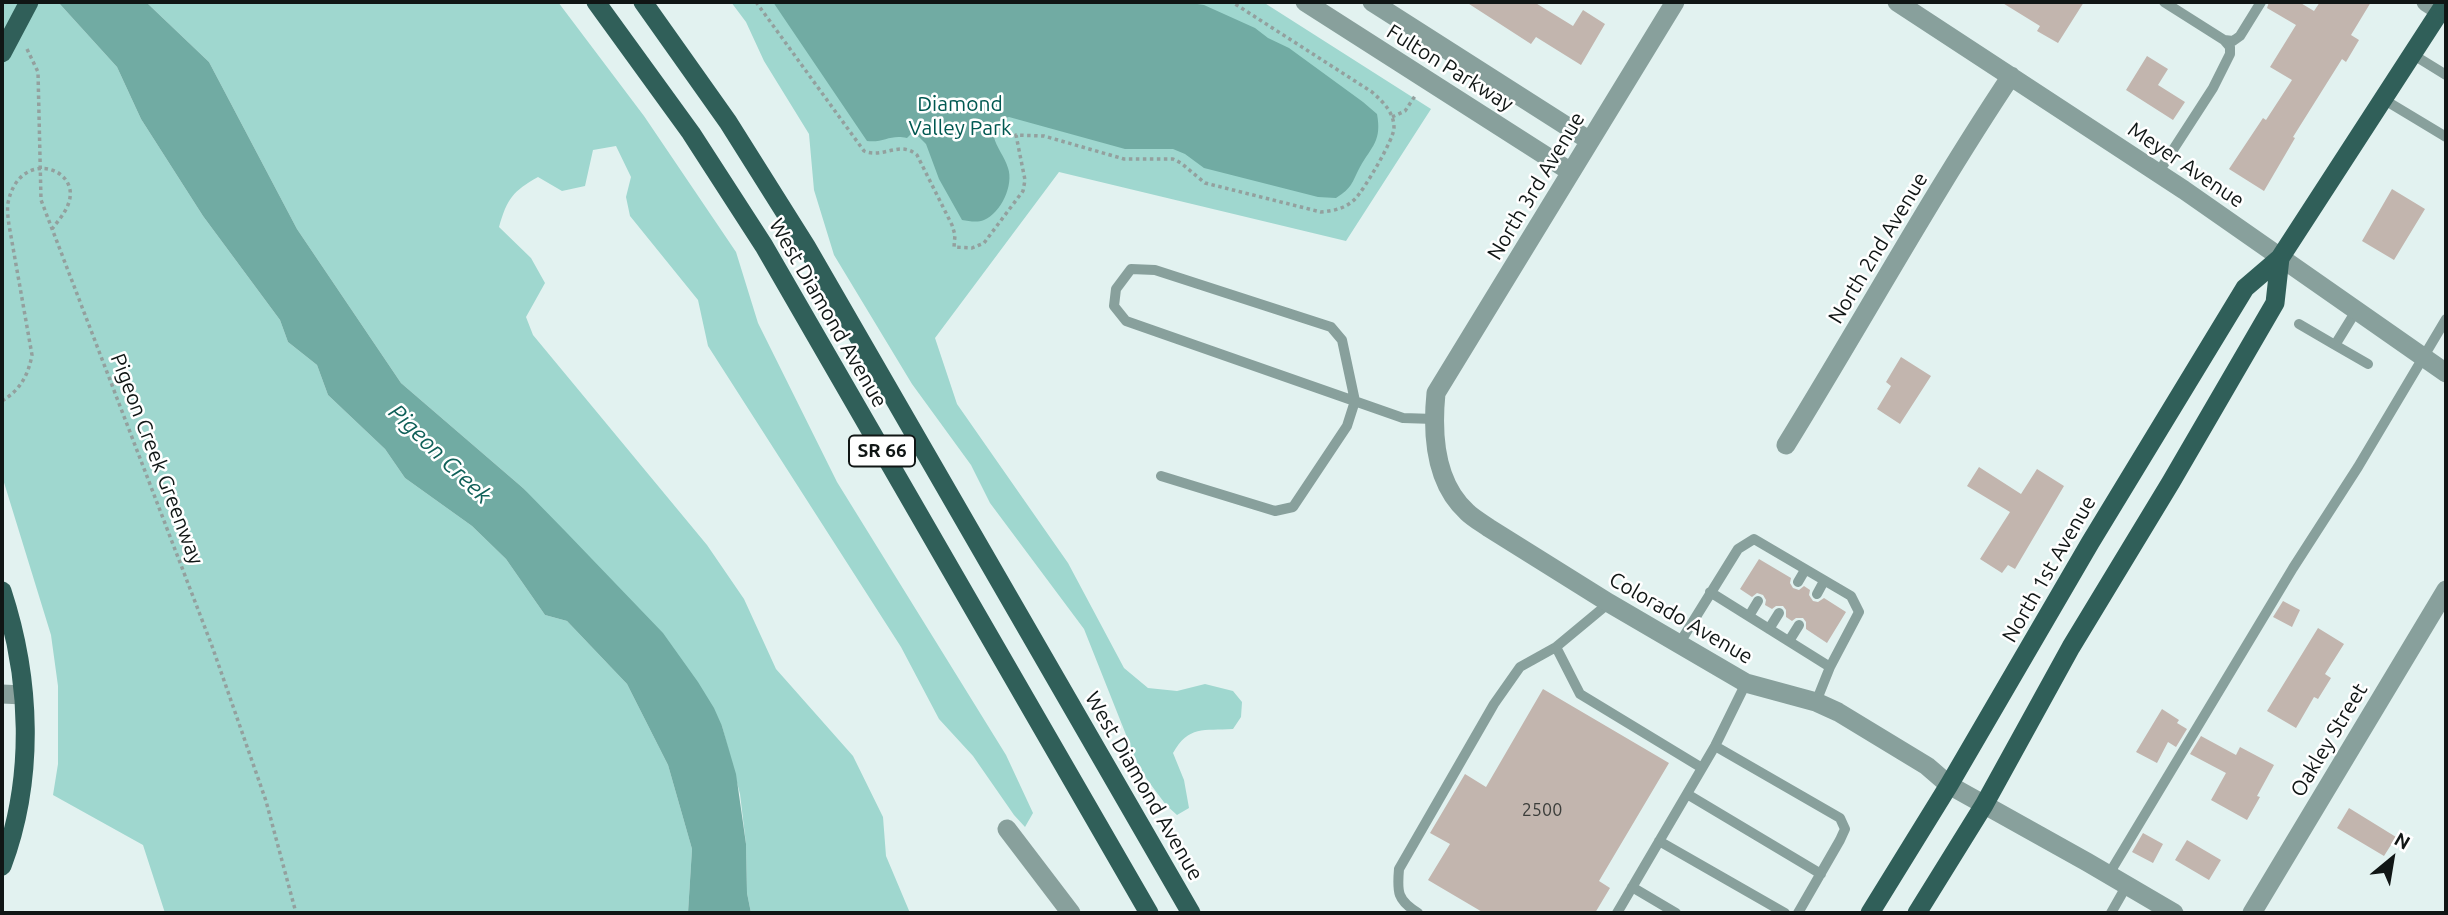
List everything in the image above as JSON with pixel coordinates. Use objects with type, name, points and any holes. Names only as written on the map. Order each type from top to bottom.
[{"type":"main road","points":[[2,53],[29,2]]},
{"type":"main road","name":"West Diamond Avenue","points":[[596,2],[691,133],[764,246],[1149,913]]},
{"type":"main road","name":"West Diamond Avenue","points":[[643,2],[728,122],[806,246],[1191,913]]},
{"type":"main road","name":"North 1st Avenue","points":[[1870,913],[1949,785],[2090,542],[2245,288],[2280,258],[2412,54],[2439,7]]},
{"type":"main road","name":"North 1st Avenue","points":[[1917,913],[1984,805],[2071,648],[2275,303],[2280,258]]},
{"type":"main road","points":[[2,591],[19,655],[25,733],[21,790],[2,866]]},
{"type":"street","name":"Fulton Parkway","points":[[1305,2],[1571,172]]},
{"type":"street","name":"Fulton Parkway","points":[[1371,2],[1590,141]]},
{"type":"street","name":"North 3rd Avenue","points":[[1436,393],[1675,2]]},
{"type":"street","name":"Meyer Avenue","points":[[1897,2],[2158,173],[2446,373]]},
{"type":"street","name":"North 2nd Avenue","points":[[1786,445],[1878,289],[2011,76]]},
{"type":"street","name":"Colorado Avenue","points":[[1436,393],[1434,419],[1437,452],[1445,482],[1465,511],[1489,528],[1609,603],[1746,683],[1816,702],[1838,712],[1927,766],[1949,785],[2174,913]]},
{"type":"street","name":"Oakley Street","points":[[2252,913],[2446,590]]},
{"type":"street","points":[[2,694],[23,695]]},
{"type":"street","points":[[1007,829],[1072,913]]},
{"type":"lane","points":[[2158,173],[2213,88],[2230,54],[2230,47],[2224,40],[2164,2]]},
{"type":"lane","points":[[2224,40],[2233,41],[2240,36],[2261,2]]},
{"type":"lane","points":[[2412,54],[2446,75]]},
{"type":"lane","points":[[2383,99],[2446,136]]},
{"type":"lane","points":[[1161,476],[1275,511],[1293,507],[1347,425],[1355,401],[1342,341],[1331,327],[1155,270],[1131,269],[1116,289],[1114,306],[1126,321],[1355,401],[1403,418],[1434,419]]},
{"type":"lane","points":[[2335,345],[2356,311]]},
{"type":"lane","points":[[2109,874],[2446,319]]},
{"type":"lane","points":[[2299,324],[2368,364]]},
{"type":"lane","points":[[1679,644],[1738,549],[1754,540],[1851,596],[1859,612],[1830,667],[1816,702]]},
{"type":"lane","points":[[1777,569],[1784,557]]},
{"type":"lane","points":[[1798,582],[1805,569]]},
{"type":"lane","points":[[1817,594],[1825,581]]},
{"type":"lane","points":[[1710,592],[1830,667]]},
{"type":"lane","points":[[1749,616],[1758,601]]},
{"type":"lane","points":[[1418,913],[1407,906],[1397,891],[1399,869],[1500,695],[1520,667],[1556,647],[1609,603]]},
{"type":"lane","points":[[1769,629],[1779,613]]},
{"type":"lane","points":[[1789,641],[1799,625]]},
{"type":"lane","points":[[1556,647],[1580,694],[1702,768]]},
{"type":"lane","points":[[1616,913],[1715,746],[1746,683]]},
{"type":"lane","points":[[1715,746],[1840,818],[1845,829],[1798,913]]},
{"type":"lane","points":[[1687,794],[1821,874]]},
{"type":"lane","points":[[1659,841],[1784,913]]},
{"type":"lane","points":[[2110,913],[2127,885]]},
{"type":"lane","points":[[1632,887],[1676,913]]},
{"type":"path","points":[[756,2],[864,151],[871,155],[901,147],[917,155],[952,225],[954,247],[972,248],[984,243],[1023,191],[1024,180],[1016,135],[1044,136],[1124,159],[1173,159],[1205,183],[1321,212],[1335,211],[1356,198],[1392,139],[1392,117],[1383,102],[1372,92],[1232,2]]},
{"type":"path","name":"Pigeon Creek Greenway","points":[[24,44],[38,72],[41,200],[212,646],[266,801],[296,913]]},
{"type":"path","points":[[1392,117],[1405,111],[1415,96]]},
{"type":"path","points":[[2,401],[20,387],[30,367],[32,355],[9,225],[8,204],[19,179],[27,171],[39,168],[57,172],[70,187],[70,201],[52,229]]},
{"type":"green space","points":[[2,2],[58,2],[117,67],[141,119],[203,216],[280,320],[288,342],[317,365],[328,395],[385,449],[405,478],[472,526],[506,559],[545,615],[567,621],[627,684],[668,765],[692,849],[688,913],[165,913],[143,845],[53,795],[58,764],[58,686],[51,635],[2,476]]},
{"type":"green space","points":[[146,2],[558,2],[644,116],[736,252],[758,323],[837,482],[1006,755],[1033,813],[1025,827],[973,756],[939,719],[901,647],[708,346],[698,300],[630,216],[626,197],[631,177],[616,146],[593,150],[585,186],[562,191],[538,177],[512,197],[502,217],[499,227],[531,258],[545,283],[526,317],[533,335],[707,545],[744,599],[776,669],[853,756],[883,817],[886,856],[910,913],[751,913],[747,893],[746,844],[740,794],[722,726],[523,488],[401,383],[297,229],[209,62]]},
{"type":"green space","name":"Diamond Valley Park","points":[[731,2],[1263,2],[1431,109],[1346,241],[1059,172],[935,338],[957,404],[1068,563],[1124,668],[1148,688],[1177,691],[1205,684],[1233,691],[1242,702],[1241,717],[1233,729],[1198,731],[1185,738],[1173,753],[1184,780],[1189,808],[1177,815],[1166,805],[1140,770],[1084,629],[990,503],[971,465],[912,384],[834,255],[814,190],[809,134],[764,61],[746,22]]},
{"type":"water","name":"Pigeon Creek","points":[[58,2],[146,2],[209,62],[297,229],[401,383],[523,488],[663,633],[698,682],[722,726],[736,774],[746,844],[747,893],[751,913],[688,913],[692,849],[668,765],[627,684],[567,621],[545,615],[506,559],[472,526],[405,478],[385,449],[328,395],[317,365],[288,342],[280,320],[203,216],[141,119],[117,67]]},
{"type":"water","name":"Diamond Valley Park","points":[[773,2],[1184,2],[1204,5],[1255,28],[1289,48],[1363,102],[1377,114],[1377,137],[1351,185],[1336,198],[1318,197],[1204,168],[1173,149],[1125,149],[1009,117],[997,124],[993,133],[1007,164],[1009,182],[1005,198],[996,211],[984,220],[962,220],[939,179],[926,144],[911,134],[907,138],[867,141]]},
{"type":"building","points":[[1466,2],[1534,2],[1573,26],[1583,10],[1605,24],[1581,65],[1536,37],[1531,44]]},
{"type":"building","points":[[2001,2],[2084,2],[2058,43],[2037,31],[2040,26]]},
{"type":"building","points":[[2269,2],[2299,2],[2314,11],[2320,2],[2371,2],[2351,35],[2359,40],[2346,62],[2342,59],[2293,137],[2295,138],[2264,191],[2229,169],[2292,80],[2270,67],[2296,25],[2267,8]]},
{"type":"building","points":[[2147,56],[2168,69],[2158,85],[2185,102],[2173,120],[2126,90]]},
{"type":"building","points":[[2392,189],[2425,209],[2394,260],[2362,241]]},
{"type":"building","points":[[1901,357],[1931,376],[1900,424],[1877,409],[1891,386],[1886,382]]},
{"type":"building","points":[[1979,467],[2021,494],[2037,469],[2064,486],[2015,569],[2008,565],[2002,573],[1980,559],[2010,512],[1967,486]]},
{"type":"building","points":[[1759,559],[1791,578],[1793,588],[1799,590],[1804,586],[1810,590],[1809,595],[1813,601],[1818,602],[1824,598],[1846,612],[1827,643],[1806,629],[1803,618],[1792,621],[1786,617],[1783,606],[1772,609],[1765,605],[1763,595],[1757,593],[1752,597],[1740,589]]},
{"type":"building","points":[[2283,601],[2300,610],[2292,627],[2273,617]]},
{"type":"building","points":[[2318,628],[2344,644],[2325,674],[2331,678],[2318,699],[2314,697],[2296,728],[2267,711]]},
{"type":"building","points":[[1543,689],[1669,763],[1599,881],[1610,888],[1595,913],[1484,913],[1428,880],[1450,844],[1430,833],[1465,774],[1486,787]]},
{"type":"building","points":[[2162,709],[2187,729],[2176,747],[2168,742],[2157,763],[2136,752]]},
{"type":"building","points":[[2201,736],[2236,755],[2240,747],[2274,765],[2247,820],[2211,800],[2226,773],[2190,754]]},
{"type":"building","points":[[2349,808],[2396,837],[2384,856],[2337,828]]},
{"type":"building","points":[[2143,833],[2163,844],[2153,863],[2132,852]]},
{"type":"building","points":[[2187,840],[2221,860],[2209,880],[2175,860]]}]
